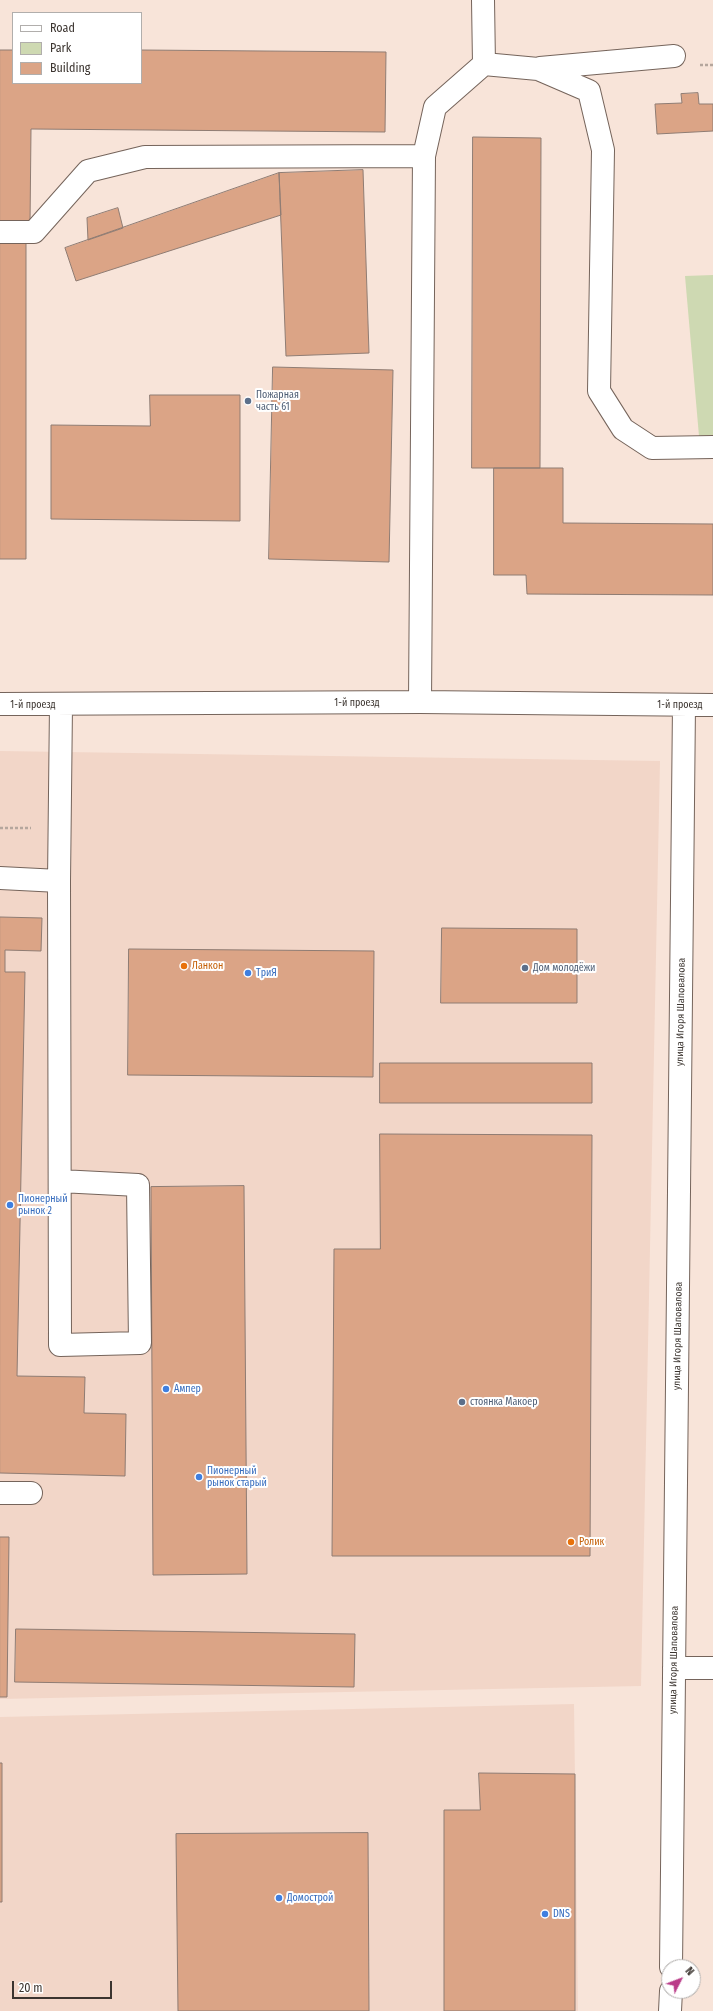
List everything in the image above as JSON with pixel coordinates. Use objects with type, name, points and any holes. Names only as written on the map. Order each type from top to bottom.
[{"type":"street","points":[[483,0],[484,64]]},
{"type":"street","points":[[420,702],[424,156],[435,107],[484,64],[538,68],[674,56]]},
{"type":"street","points":[[538,68],[588,92],[603,150],[599,391],[623,429],[652,448],[713,447]]},
{"type":"street","points":[[0,232],[34,232],[88,171],[145,157],[424,156]]},
{"type":"street","name":"1-й проезд","points":[[0,704],[61,705],[420,702],[713,705]]},
{"type":"street","points":[[60,1180],[138,1185],[140,1343],[60,1345],[59,881],[61,705]]},
{"type":"street","name":"улица Игоря Шаповалова","points":[[671,1959],[684,705]]},
{"type":"street","points":[[0,878],[59,881]]},
{"type":"street","points":[[0,1493],[31,1493]]},
{"type":"street","points":[[674,1668],[713,1668]]},
{"type":"street","points":[[670,2011],[671,1999]]},
{"type":"shaded area","points":[[0,751],[660,761],[641,1686],[0,1699]]},
{"type":"shaded area","points":[[574,1704],[578,2011],[0,2011],[0,1717]]},
{"type":"green space","points":[[713,275],[713,436],[699,436],[685,276]]},
{"type":"building","points":[[0,50],[12,50],[12,84],[142,84],[142,50],[386,52],[385,132],[31,129],[30,225],[0,224]]},
{"type":"building","points":[[698,93],[699,104],[713,104],[713,131],[657,134],[655,104],[682,103],[681,94]]},
{"type":"building","points":[[473,137],[541,138],[540,468],[472,468]]},
{"type":"building","points":[[363,170],[369,353],[286,356],[279,173]]},
{"type":"building","points":[[279,173],[281,215],[76,281],[65,248]]},
{"type":"building","points":[[118,208],[123,228],[88,240],[87,218]]},
{"type":"building","points":[[0,241],[26,241],[26,559],[0,559]]},
{"type":"building","points":[[273,367],[393,370],[389,562],[269,559]]},
{"type":"building","points":[[150,395],[240,395],[240,521],[51,519],[51,425],[150,426]]},
{"type":"building","points":[[494,468],[563,468],[563,523],[713,524],[713,595],[527,594],[526,575],[494,575]]},
{"type":"building","name":"Пионерный рынок 2","points":[[0,917],[42,918],[41,951],[5,950],[5,972],[25,972],[17,1376],[85,1377],[84,1413],[126,1414],[125,1476],[0,1473]]},
{"type":"building","points":[[442,928],[577,929],[577,1003],[441,1003]]},
{"type":"building","points":[[129,949],[374,951],[373,1077],[128,1075]]},
{"type":"building","points":[[380,1063],[592,1063],[592,1103],[380,1103]]},
{"type":"building","name":"стоянка Макоер","points":[[380,1134],[592,1135],[590,1556],[332,1556],[334,1249],[380,1249]]},
{"type":"building","name":"Пионерный рынок старый","points":[[244,1186],[247,1574],[153,1575],[151,1187]]},
{"type":"building","points":[[0,1537],[9,1537],[7,1697],[0,1697]]},
{"type":"building","points":[[16,1629],[355,1634],[354,1687],[15,1682]]},
{"type":"building","points":[[0,1763],[2,1763],[2,1902],[0,1902]]},
{"type":"building","points":[[479,1773],[575,1774],[575,2011],[444,2011],[444,1810],[480,1810]]},
{"type":"building","points":[[368,1833],[369,2011],[178,2011],[176,1834]]},
{"type":"place","name":"Пожарная часть 61","points":[[248,401]]},
{"type":"place","name":"Ланкон","points":[[184,966]]},
{"type":"place","name":"Дом молодёжи","points":[[525,968]]},
{"type":"place","name":"ТриЯ","points":[[248,973]]},
{"type":"place","name":"Пионерный рынок 2","points":[[10,1205]]},
{"type":"place","name":"Ампер","points":[[166,1389]]},
{"type":"place","name":"стоянка Макоер","points":[[462,1402]]},
{"type":"place","name":"Пионерный рынок старый","points":[[199,1477]]},
{"type":"place","name":"Ролик","points":[[571,1542]]},
{"type":"place","name":"Домострой","points":[[279,1898]]},
{"type":"place","name":"DNS","points":[[545,1914]]}]
